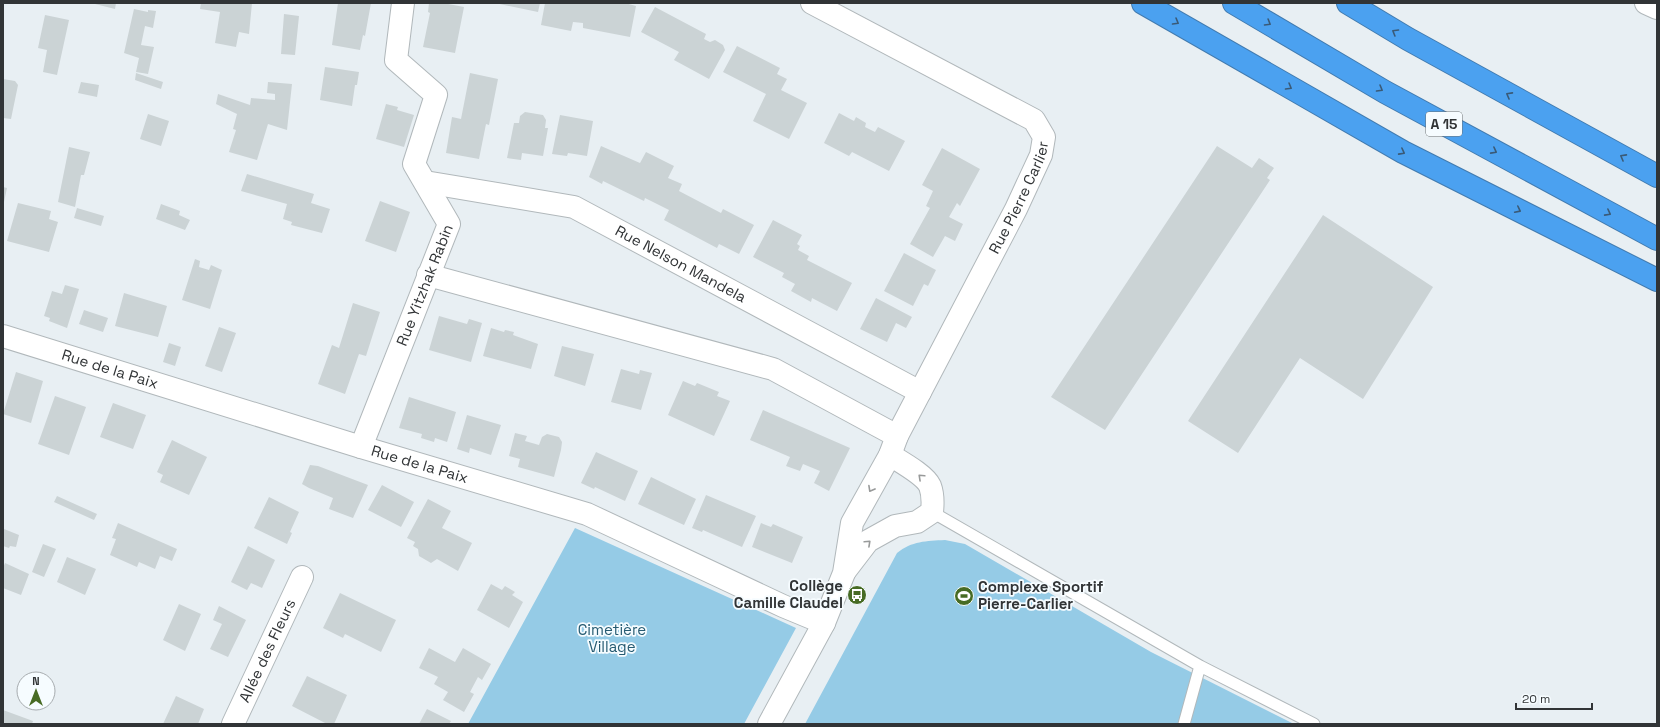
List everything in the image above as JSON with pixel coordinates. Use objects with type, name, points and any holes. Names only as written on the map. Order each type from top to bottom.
[{"type":"highway","points":[[1143,3],[1403,152],[1657,280]]},
{"type":"highway","name":"A 15","points":[[1234,3],[1385,92],[1657,239]]},
{"type":"highway","points":[[1348,3],[1408,40],[1657,176]]},
{"type":"street","name":"Rue Yitzhak Rabin","points":[[361,447],[449,224],[414,164],[436,95],[396,60],[403,3]]},
{"type":"street","name":"Rue Pierre Carlier","points":[[769,724],[824,623],[844,573],[852,523],[1016,209],[1041,155],[1044,137],[1034,120],[812,3]]},
{"type":"street","points":[[1646,3],[1657,8]]},
{"type":"street","name":"Rue Nelson Mandela","points":[[425,182],[574,207],[920,392]]},
{"type":"street","points":[[428,275],[773,369],[894,445],[930,485],[933,498],[932,512]]},
{"type":"street","name":"Rue de la Paix","points":[[3,336],[361,447],[587,514],[783,606],[824,623]]},
{"type":"street","name":"Rue Pierre Carlier","points":[[844,573],[868,541],[895,526],[917,522],[932,512]]},
{"type":"street","name":"Allée des Fleurs","points":[[233,724],[302,576]]},
{"type":"lane","points":[[932,512],[1200,666],[1314,724]]},
{"type":"lane","points":[[1184,724],[1200,666]]},
{"type":"green space","name":"Cimetière Village","points":[[575,528],[796,628],[744,724],[468,724]]},
{"type":"green space","name":"Complexe Sportif Pierre-Carlier","points":[[945,540],[965,544],[1151,652],[1294,724],[805,724],[897,553],[908,546],[925,541]]},
{"type":"building","points":[[91,3],[116,3],[115,9]]},
{"type":"building","points":[[201,3],[252,3],[249,34],[239,32],[236,47],[215,43],[220,12],[200,9]]},
{"type":"building","points":[[338,3],[371,3],[365,36],[363,35],[360,50],[332,45]]},
{"type":"building","points":[[429,3],[443,3],[464,7],[455,53],[423,47],[430,13],[428,12]]},
{"type":"building","points":[[495,3],[540,3],[538,12]]},
{"type":"building","points":[[545,3],[625,3],[636,6],[630,37],[583,28],[583,23],[573,22],[571,31],[541,25]]},
{"type":"building","points":[[655,7],[706,34],[704,39],[710,42],[715,40],[723,45],[725,50],[709,79],[674,60],[679,52],[641,32]]},
{"type":"building","points":[[134,9],[148,12],[148,10],[156,11],[153,28],[145,26],[141,45],[154,47],[148,74],[136,72],[139,58],[124,53]]},
{"type":"building","points":[[284,14],[299,16],[295,55],[281,54]]},
{"type":"building","points":[[45,15],[69,20],[57,75],[43,72],[47,50],[38,48]]},
{"type":"building","points":[[737,46],[780,68],[777,74],[787,79],[781,90],[807,103],[789,139],[753,121],[766,94],[723,72]]},
{"type":"building","points":[[325,67],[359,72],[357,85],[355,85],[352,106],[320,100]]},
{"type":"building","points":[[136,73],[163,82],[161,89],[135,80]]},
{"type":"building","points":[[470,73],[498,79],[489,125],[486,124],[479,159],[446,153],[452,117],[461,119]]},
{"type":"building","points":[[3,79],[15,81],[18,85],[11,119],[3,118]]},
{"type":"building","points":[[81,82],[99,85],[97,97],[78,93]]},
{"type":"building","points":[[268,82],[292,84],[287,130],[268,124],[257,160],[229,152],[236,130],[233,129],[237,114],[216,104],[218,94],[250,105],[251,98],[275,100],[275,94],[267,93]]},
{"type":"building","points":[[386,104],[398,107],[397,110],[414,115],[404,147],[376,139]]},
{"type":"building","points":[[525,112],[543,115],[546,120],[545,128],[548,128],[543,156],[522,153],[521,160],[507,158],[514,123],[519,123],[520,116]]},
{"type":"building","points":[[839,113],[854,121],[856,117],[866,123],[865,127],[875,132],[878,127],[905,141],[889,171],[852,152],[849,156],[824,143]]},
{"type":"building","points":[[148,114],[169,121],[161,146],[140,139]]},
{"type":"building","points":[[560,115],[593,121],[587,156],[568,153],[567,156],[552,154]]},
{"type":"building","points":[[601,146],[640,163],[646,152],[674,166],[668,178],[682,184],[679,191],[721,213],[723,209],[754,225],[739,254],[719,244],[717,248],[664,220],[669,210],[645,198],[644,201],[603,181],[602,184],[589,177]]},
{"type":"building","points":[[1217,146],[1252,168],[1259,158],[1274,168],[1267,178],[1270,180],[1105,430],[1051,397]]},
{"type":"building","points":[[69,147],[90,152],[84,175],[81,175],[75,207],[58,202]]},
{"type":"building","points":[[942,148],[980,169],[960,206],[957,203],[949,217],[963,224],[955,241],[945,236],[933,257],[910,244],[930,208],[926,206],[933,191],[922,185]]},
{"type":"building","points":[[247,174],[314,194],[311,203],[330,209],[322,233],[291,225],[292,222],[283,219],[287,204],[241,191]]},
{"type":"building","points":[[3,187],[7,188],[4,202],[3,202]]},
{"type":"building","points":[[380,201],[410,212],[396,252],[365,241]]},
{"type":"building","points":[[18,203],[51,211],[49,219],[58,222],[49,252],[7,241]]},
{"type":"building","points":[[161,204],[180,211],[179,215],[190,220],[185,230],[156,219]]},
{"type":"building","points":[[77,208],[104,216],[101,226],[74,218]]},
{"type":"building","points":[[1323,215],[1433,287],[1363,399],[1300,358],[1238,453],[1188,421]]},
{"type":"building","points":[[773,220],[802,235],[797,244],[800,246],[798,250],[809,256],[807,260],[852,283],[837,311],[812,298],[811,302],[791,291],[795,284],[782,277],[784,273],[753,257]]},
{"type":"building","points":[[904,253],[936,270],[928,286],[924,284],[913,306],[884,291]]},
{"type":"building","points":[[195,259],[200,261],[199,267],[209,270],[211,265],[222,270],[210,309],[182,300]]},
{"type":"building","points":[[65,285],[79,289],[67,328],[49,321],[50,318],[44,316],[52,291],[62,294]]},
{"type":"building","points":[[124,293],[167,306],[158,337],[115,326]]},
{"type":"building","points":[[876,298],[912,317],[906,328],[896,323],[887,342],[860,329]]},
{"type":"building","points":[[353,303],[380,312],[366,356],[359,354],[345,394],[318,384],[332,345],[339,348]]},
{"type":"building","points":[[84,310],[108,318],[103,332],[79,324]]},
{"type":"building","points":[[439,316],[467,324],[469,319],[482,323],[471,362],[429,350]]},
{"type":"building","points":[[219,327],[236,333],[222,372],[205,366]]},
{"type":"building","points":[[491,328],[504,332],[505,330],[514,332],[513,335],[538,344],[531,369],[483,356]]},
{"type":"building","points":[[169,343],[181,347],[175,366],[163,362]]},
{"type":"building","points":[[562,346],[594,354],[585,386],[554,376]]},
{"type":"building","points":[[621,369],[639,374],[640,370],[652,373],[641,410],[611,402]]},
{"type":"building","points":[[16,372],[43,381],[31,423],[3,414]]},
{"type":"building","points":[[683,381],[695,386],[697,383],[719,392],[717,396],[730,401],[714,436],[668,415]]},
{"type":"building","points":[[55,396],[86,407],[69,455],[38,444]]},
{"type":"building","points":[[409,397],[456,412],[447,442],[435,438],[434,442],[421,438],[422,434],[399,428]]},
{"type":"building","points":[[113,403],[146,415],[133,449],[100,437]]},
{"type":"building","points":[[763,410],[850,448],[829,491],[814,483],[820,471],[803,464],[800,471],[786,466],[790,457],[750,440]]},
{"type":"building","points":[[467,415],[501,425],[491,455],[470,448],[469,453],[457,449]]},
{"type":"building","points":[[515,433],[527,436],[525,441],[539,445],[542,437],[547,434],[559,437],[562,442],[561,450],[554,477],[518,467],[520,459],[509,456]]},
{"type":"building","points":[[172,440],[207,457],[189,495],[160,482],[163,475],[157,472]]},
{"type":"building","points":[[596,452],[638,471],[625,501],[595,487],[594,489],[581,483]]},
{"type":"building","points":[[310,465],[318,466],[368,485],[353,518],[329,509],[333,498],[302,484]]},
{"type":"building","points":[[651,477],[696,499],[684,525],[638,504]]},
{"type":"building","points":[[382,485],[414,502],[401,527],[368,510]]},
{"type":"building","points":[[706,495],[756,516],[742,547],[703,530],[702,532],[692,528]]},
{"type":"building","points":[[57,496],[97,514],[94,520],[54,502]]},
{"type":"building","points":[[269,497],[299,512],[290,532],[292,533],[287,544],[254,528]]},
{"type":"building","points":[[428,499],[451,511],[442,528],[472,543],[458,571],[437,559],[431,563],[419,556],[418,549],[413,546],[415,542],[407,538]]},
{"type":"building","points":[[118,523],[177,549],[172,561],[160,556],[155,569],[139,562],[137,567],[110,555],[116,539],[112,538]]},
{"type":"building","points":[[761,523],[771,527],[773,524],[803,537],[792,563],[752,547]]},
{"type":"building","points":[[4,529],[19,535],[16,547],[10,546],[9,548],[3,546]]},
{"type":"building","points":[[43,544],[56,549],[44,577],[32,572]]},
{"type":"building","points":[[248,546],[275,560],[262,588],[251,583],[247,590],[231,582]]},
{"type":"building","points":[[67,557],[96,569],[85,595],[57,582]]},
{"type":"building","points":[[5,563],[29,574],[21,595],[3,588],[3,568]]},
{"type":"building","points":[[491,584],[502,590],[505,586],[515,592],[512,595],[523,602],[509,628],[477,610]]},
{"type":"building","points":[[340,593],[396,620],[381,652],[345,634],[343,638],[323,628]]},
{"type":"building","points":[[179,604],[201,614],[185,651],[163,640]]},
{"type":"building","points":[[219,606],[246,620],[228,657],[210,649],[222,624],[213,620]]},
{"type":"building","points":[[429,648],[455,662],[463,648],[491,664],[482,680],[478,677],[470,692],[474,694],[464,712],[443,700],[448,692],[434,684],[438,677],[419,668]]},
{"type":"building","points":[[307,676],[347,695],[334,724],[327,724],[292,706]]},
{"type":"building","points":[[176,696],[204,709],[198,724],[163,724]]},
{"type":"building","points":[[427,709],[451,721],[449,724],[419,724]]},
{"type":"building","points":[[3,710],[33,721],[32,724],[3,724]]},
{"type":"place","name":"Collège Camille Claudel","points":[[857,595]]},
{"type":"place","name":"Complexe Sportif Pierre-Carlier","points":[[964,596]]}]
